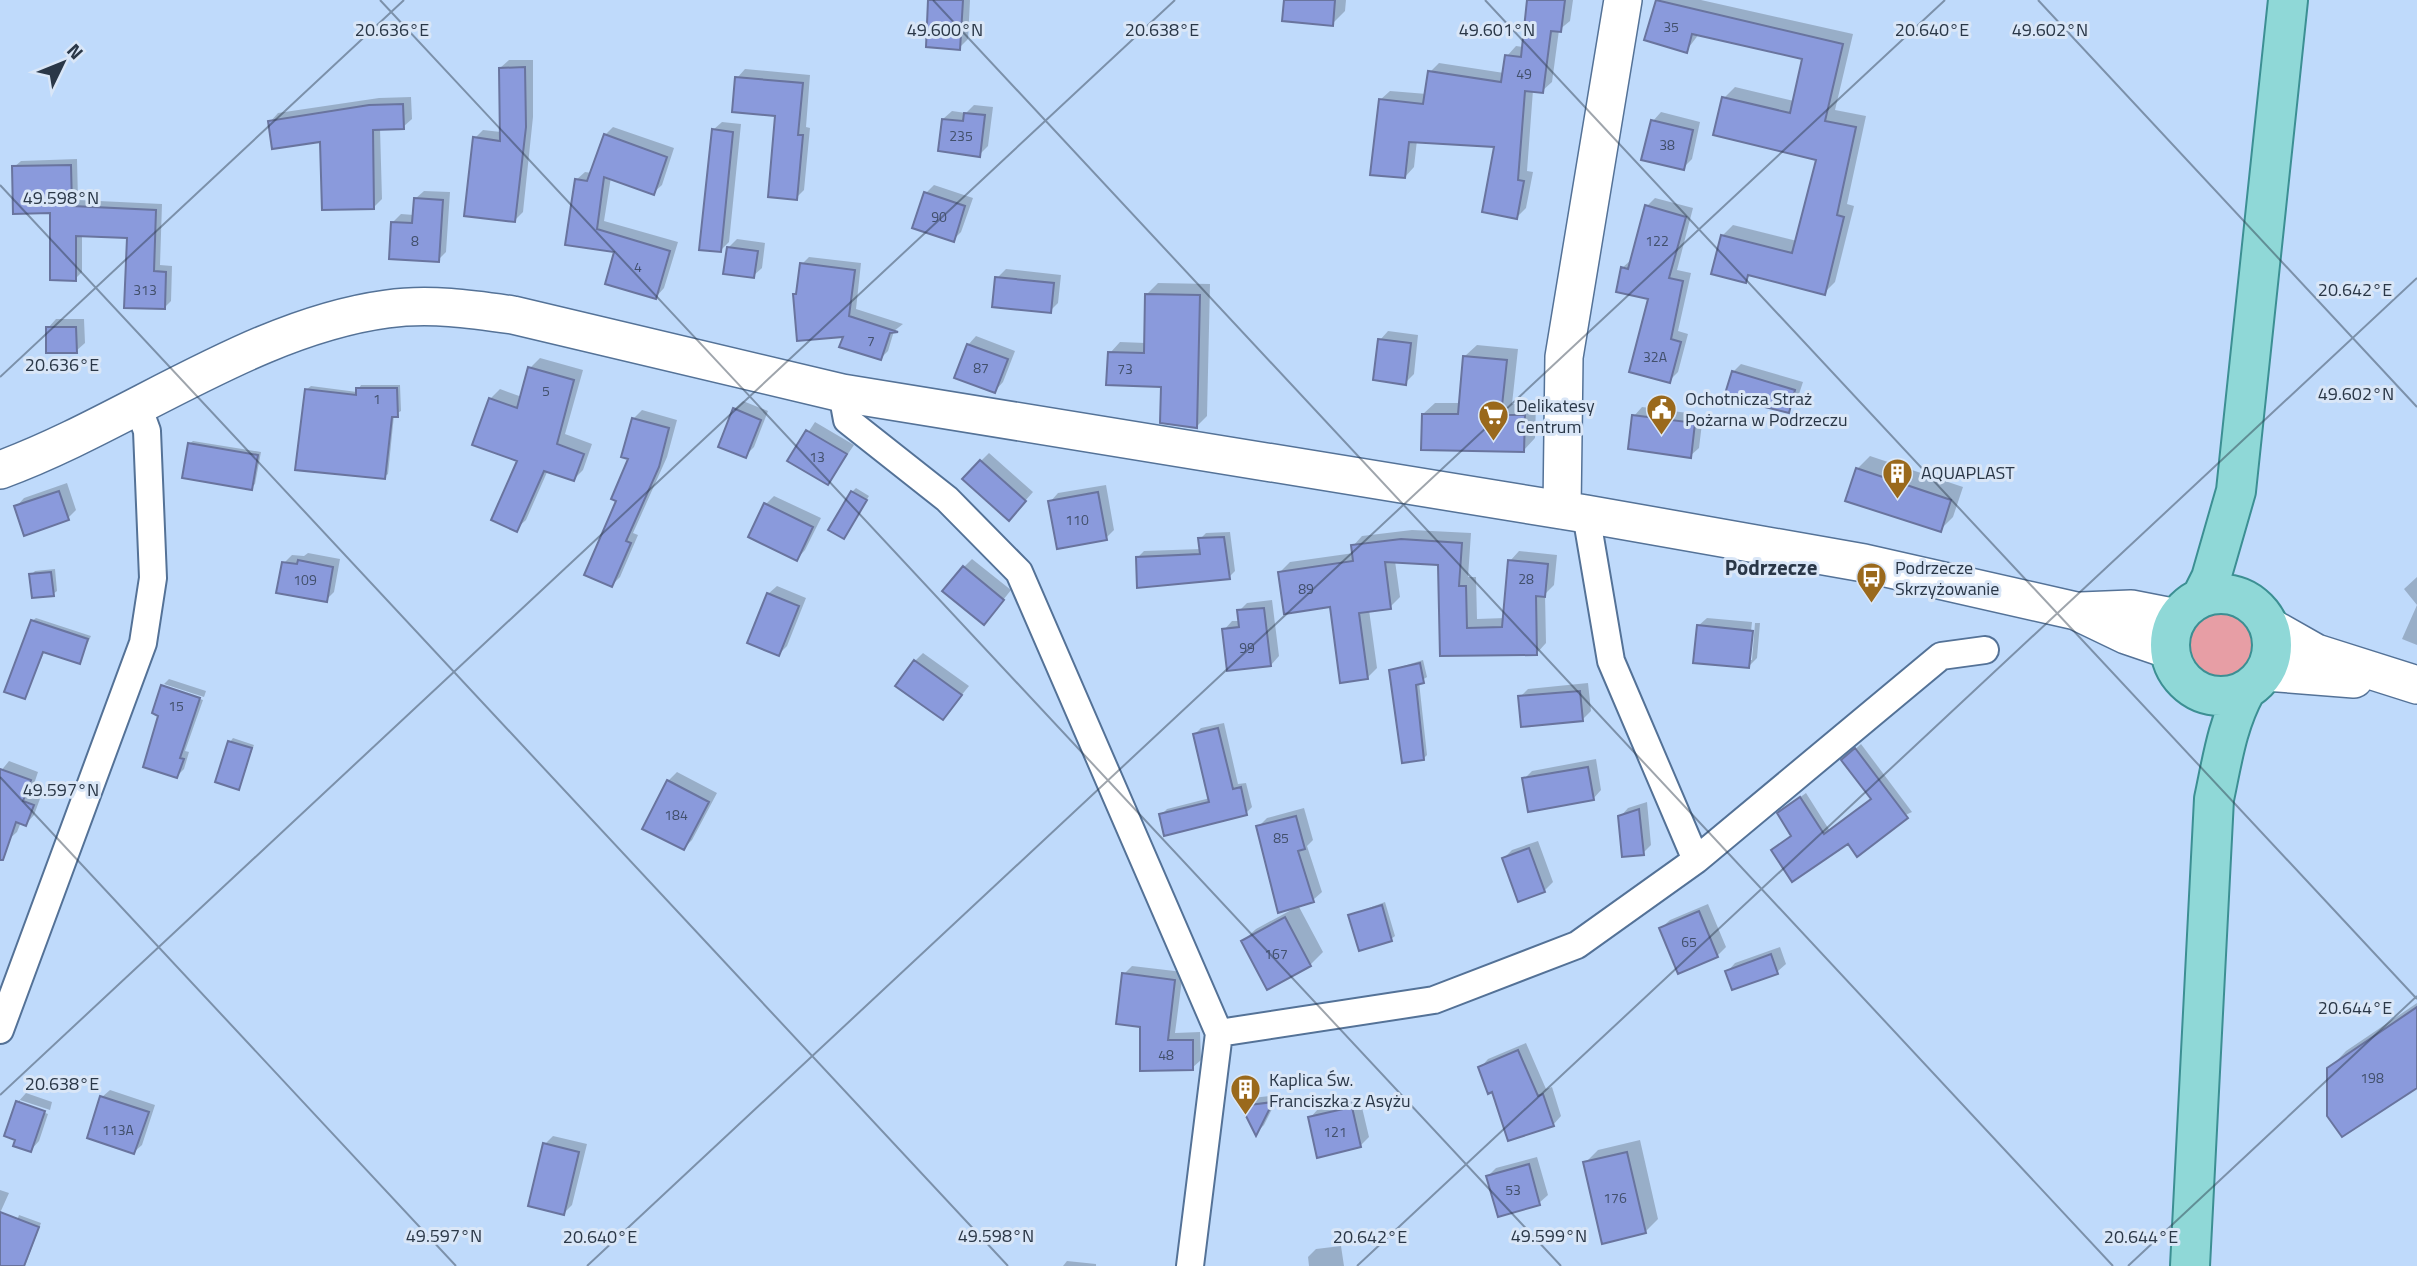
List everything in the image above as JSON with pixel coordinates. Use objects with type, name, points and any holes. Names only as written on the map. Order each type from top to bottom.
[{"type":"main road","points":[[2256,681],[2230,695],[2213,696],[2197,690],[2179,673],[2183,622],[2211,578],[2236,491],[2288,0]]},
{"type":"main road","points":[[2190,1266],[2214,799],[2233,719],[2272,657],[2260,614],[2243,584],[2236,491]]},
{"type":"main road","points":[[2183,622],[2217,594],[2234,595],[2260,614]]},
{"type":"main road","points":[[2197,690],[2214,799]]},
{"type":"street","points":[[1623,0],[1564,357],[1574,512],[1611,662],[1696,860]]},
{"type":"street","points":[[0,470],[299,332],[387,309],[428,306],[513,315],[842,393],[1574,512],[1864,563],[2076,611],[2131,609],[2183,622]]},
{"type":"street","points":[[842,393],[847,420],[947,499],[1019,572],[1219,1033],[1190,1266]]},
{"type":"street","points":[[0,1030],[143,643],[153,578],[146,431],[138,406]]},
{"type":"street","points":[[2260,614],[2316,653],[2411,684]]},
{"type":"street","points":[[1219,1033],[1434,1000],[1577,945],[1696,860],[1941,656],[1986,649]]},
{"type":"street","points":[[2256,681],[2411,684]]},
{"type":"shaded area","points":[[2215,606],[2229,606],[2243,612],[2254,623],[2260,644],[2257,659],[2249,671],[2229,682],[2215,682],[2201,676],[2190,665],[2184,651],[2184,637],[2190,623],[2201,612]]},
{"type":"building","points":[[928,0],[963,0],[960,50],[926,47]]},
{"type":"building","points":[[1284,0],[1335,0],[1333,26],[1282,21]]},
{"type":"building","points":[[1527,0],[1565,0],[1561,32],[1551,31],[1543,93],[1525,91],[1518,180],[1524,181],[1517,219],[1482,212],[1494,147],[1409,142],[1405,178],[1370,175],[1379,99],[1423,104],[1428,71],[1501,82],[1505,55],[1521,57]]},
{"type":"building","points":[[1656,0],[1843,44],[1825,121],[1856,127],[1837,215],[1844,217],[1825,295],[1748,275],[1746,283],[1711,274],[1721,235],[1792,253],[1816,160],[1713,135],[1722,97],[1790,113],[1802,59],[1692,34],[1687,53],[1644,40]]},
{"type":"building","points":[[525,67],[526,127],[515,222],[464,216],[473,137],[500,141],[499,68]]},
{"type":"building","points":[[735,77],[803,83],[798,135],[803,135],[797,200],[768,197],[775,116],[732,112]]},
{"type":"building","points":[[403,104],[404,129],[373,130],[374,209],[322,210],[320,142],[272,149],[268,121],[369,105]]},
{"type":"building","points":[[964,113],[985,115],[980,157],[938,151],[942,119],[963,121]]},
{"type":"building","points":[[1651,120],[1693,130],[1684,170],[1641,160]]},
{"type":"building","points":[[712,129],[733,132],[721,252],[699,250]]},
{"type":"building","points":[[604,134],[667,157],[654,195],[604,177],[597,229],[670,251],[656,299],[605,284],[614,252],[565,245],[575,179],[587,181]]},
{"type":"building","points":[[71,165],[72,206],[156,210],[154,271],[166,272],[165,309],[124,308],[127,238],[76,236],[76,281],[50,280],[50,213],[13,214],[12,166]]},
{"type":"building","points":[[924,192],[965,206],[954,242],[912,228]]},
{"type":"building","points":[[414,198],[443,200],[439,262],[389,259],[391,222],[412,223]]},
{"type":"building","points":[[1645,205],[1686,217],[1669,278],[1683,281],[1671,339],[1681,342],[1670,383],[1629,372],[1648,299],[1616,292],[1621,267],[1628,269]]},
{"type":"building","points":[[727,247],[758,251],[754,278],[723,274]]},
{"type":"building","points":[[800,263],[855,270],[849,316],[898,332],[890,333],[881,360],[839,347],[843,337],[797,341],[793,294],[796,294]]},
{"type":"building","points":[[995,277],[1054,283],[1051,313],[992,307]]},
{"type":"building","points":[[1145,294],[1200,295],[1197,428],[1160,423],[1161,387],[1106,385],[1108,352],[1144,353]]},
{"type":"building","points":[[46,327],[76,327],[77,353],[46,353]]},
{"type":"building","points":[[1378,339],[1411,343],[1406,385],[1373,380]]},
{"type":"building","points":[[967,344],[1008,359],[995,393],[954,378]]},
{"type":"building","points":[[1463,356],[1507,360],[1501,415],[1525,415],[1524,452],[1421,450],[1422,414],[1458,414]]},
{"type":"building","points":[[528,367],[574,380],[557,444],[584,454],[574,481],[544,471],[517,532],[491,520],[517,461],[472,445],[489,398],[517,408]]},
{"type":"building","points":[[1732,371],[1795,390],[1789,413],[1724,397]]},
{"type":"building","points":[[356,388],[397,388],[398,417],[392,417],[385,479],[295,470],[305,389],[356,395]]},
{"type":"building","points":[[733,408],[761,420],[746,458],[718,447]]},
{"type":"building","name":"Ochotnicza Straż Pożarna w Podrzeczu","points":[[1632,415],[1695,423],[1691,458],[1628,449]]},
{"type":"building","points":[[632,418],[669,428],[659,467],[626,541],[631,543],[612,587],[584,575],[616,501],[611,499],[628,459],[621,457]]},
{"type":"building","points":[[806,430],[847,454],[828,485],[787,461]]},
{"type":"building","points":[[188,443],[258,455],[252,490],[182,478]]},
{"type":"building","points":[[980,460],[1026,501],[1009,521],[962,479]]},
{"type":"building","name":"AQUAPLAST","points":[[1856,468],[1951,500],[1941,532],[1845,501]]},
{"type":"building","points":[[59,491],[69,520],[24,536],[14,506]]},
{"type":"building","points":[[851,491],[867,500],[844,539],[828,530]]},
{"type":"building","points":[[1098,492],[1107,540],[1057,549],[1048,501]]},
{"type":"building","points":[[764,503],[813,527],[797,561],[748,537]]},
{"type":"building","points":[[1224,537],[1230,579],[1137,588],[1136,557],[1200,554],[1198,538]]},
{"type":"building","points":[[1401,539],[1462,543],[1459,586],[1466,586],[1467,628],[1502,627],[1508,560],[1548,564],[1545,597],[1536,596],[1537,655],[1440,656],[1438,565],[1385,562],[1391,609],[1359,613],[1368,679],[1340,683],[1330,607],[1284,614],[1278,572],[1353,561],[1351,545]]},
{"type":"building","points":[[298,560],[333,567],[327,602],[276,593],[282,562],[297,564]]},
{"type":"building","points":[[963,566],[1004,600],[984,625],[942,591]]},
{"type":"building","points":[[51,572],[54,596],[32,598],[29,574]]},
{"type":"building","points":[[767,593],[799,606],[779,656],[747,643]]},
{"type":"building","points":[[1264,608],[1271,666],[1227,671],[1222,629],[1239,627],[1237,610]]},
{"type":"building","points":[[31,620],[88,639],[80,664],[43,652],[25,699],[4,692]]},
{"type":"building","points":[[1697,625],[1753,631],[1749,668],[1693,663]]},
{"type":"building","points":[[914,660],[962,695],[943,720],[895,686]]},
{"type":"building","points":[[1420,663],[1424,683],[1416,685],[1424,760],[1402,763],[1389,670]]},
{"type":"building","points":[[161,685],[200,698],[180,758],[184,759],[177,778],[143,767],[158,716],[152,713]]},
{"type":"building","points":[[1580,691],[1583,721],[1521,727],[1518,696]]},
{"type":"building","points":[[1218,728],[1233,789],[1241,787],[1247,815],[1164,836],[1159,814],[1209,802],[1193,734]]},
{"type":"building","points":[[228,741],[252,748],[239,790],[215,782]]},
{"type":"building","points":[[1855,748],[1908,818],[1857,857],[1848,844],[1792,882],[1771,850],[1791,836],[1777,813],[1800,797],[1824,834],[1871,799],[1841,760]]},
{"type":"building","points":[[1588,767],[1594,800],[1528,812],[1522,778]]},
{"type":"building","points":[[0,769],[31,780],[23,801],[34,805],[26,826],[16,822],[3,860],[0,860]]},
{"type":"building","points":[[667,780],[709,802],[684,850],[642,829]]},
{"type":"building","points":[[1639,809],[1644,855],[1622,857],[1618,816]]},
{"type":"building","points":[[1296,816],[1305,849],[1298,851],[1314,902],[1278,913],[1256,826]]},
{"type":"building","points":[[1529,848],[1545,892],[1518,902],[1502,858]]},
{"type":"building","points":[[1382,905],[1392,941],[1359,951],[1348,915]]},
{"type":"building","points":[[1699,911],[1718,957],[1678,974],[1659,928]]},
{"type":"building","points":[[1285,917],[1311,966],[1267,990],[1241,941]]},
{"type":"building","points":[[1771,954],[1778,974],[1732,990],[1725,971]]},
{"type":"building","points":[[1122,973],[1175,980],[1168,1040],[1193,1040],[1193,1070],[1140,1071],[1140,1027],[1116,1024]]},
{"type":"building","points":[[2417,1007],[2417,1088],[2342,1137],[2327,1116],[2327,1068]]},
{"type":"building","points":[[1518,1050],[1538,1096],[1543,1094],[1554,1126],[1508,1141],[1492,1092],[1488,1094],[1478,1067]]},
{"type":"building","points":[[100,1096],[149,1112],[134,1154],[87,1138]]},
{"type":"building","points":[[16,1101],[45,1111],[31,1152],[13,1146],[15,1140],[4,1136]]},
{"type":"building","name":"Kaplica Św. Franciszka z Asyżu","points":[[1273,1102],[1256,1136],[1241,1106]]},
{"type":"building","points":[[1352,1107],[1361,1147],[1317,1158],[1308,1117]]},
{"type":"building","points":[[543,1143],[579,1152],[564,1215],[528,1206]]},
{"type":"building","points":[[1627,1152],[1646,1233],[1602,1244],[1583,1162]]},
{"type":"building","points":[[1529,1164],[1540,1205],[1498,1217],[1486,1176]]},
{"type":"building","points":[[0,1212],[39,1227],[24,1266],[0,1266]]},
{"type":"place","name":"Ochotnicza Straż Pożarna w Podrzeczu","points":[[1662,436]]},
{"type":"place","name":"Delikatesy Centrum","points":[[1493,443]]},
{"type":"place","name":"AQUAPLAST","points":[[1898,500]]},
{"type":"place","name":"Podrzecze Skrzyżowanie","points":[[1872,605]]},
{"type":"place","name":"Kaplica Św. Franciszka z Asyżu","points":[[1246,1117]]},
{"type":"district","name":"Podrzecze","points":[[1771,568]]}]
